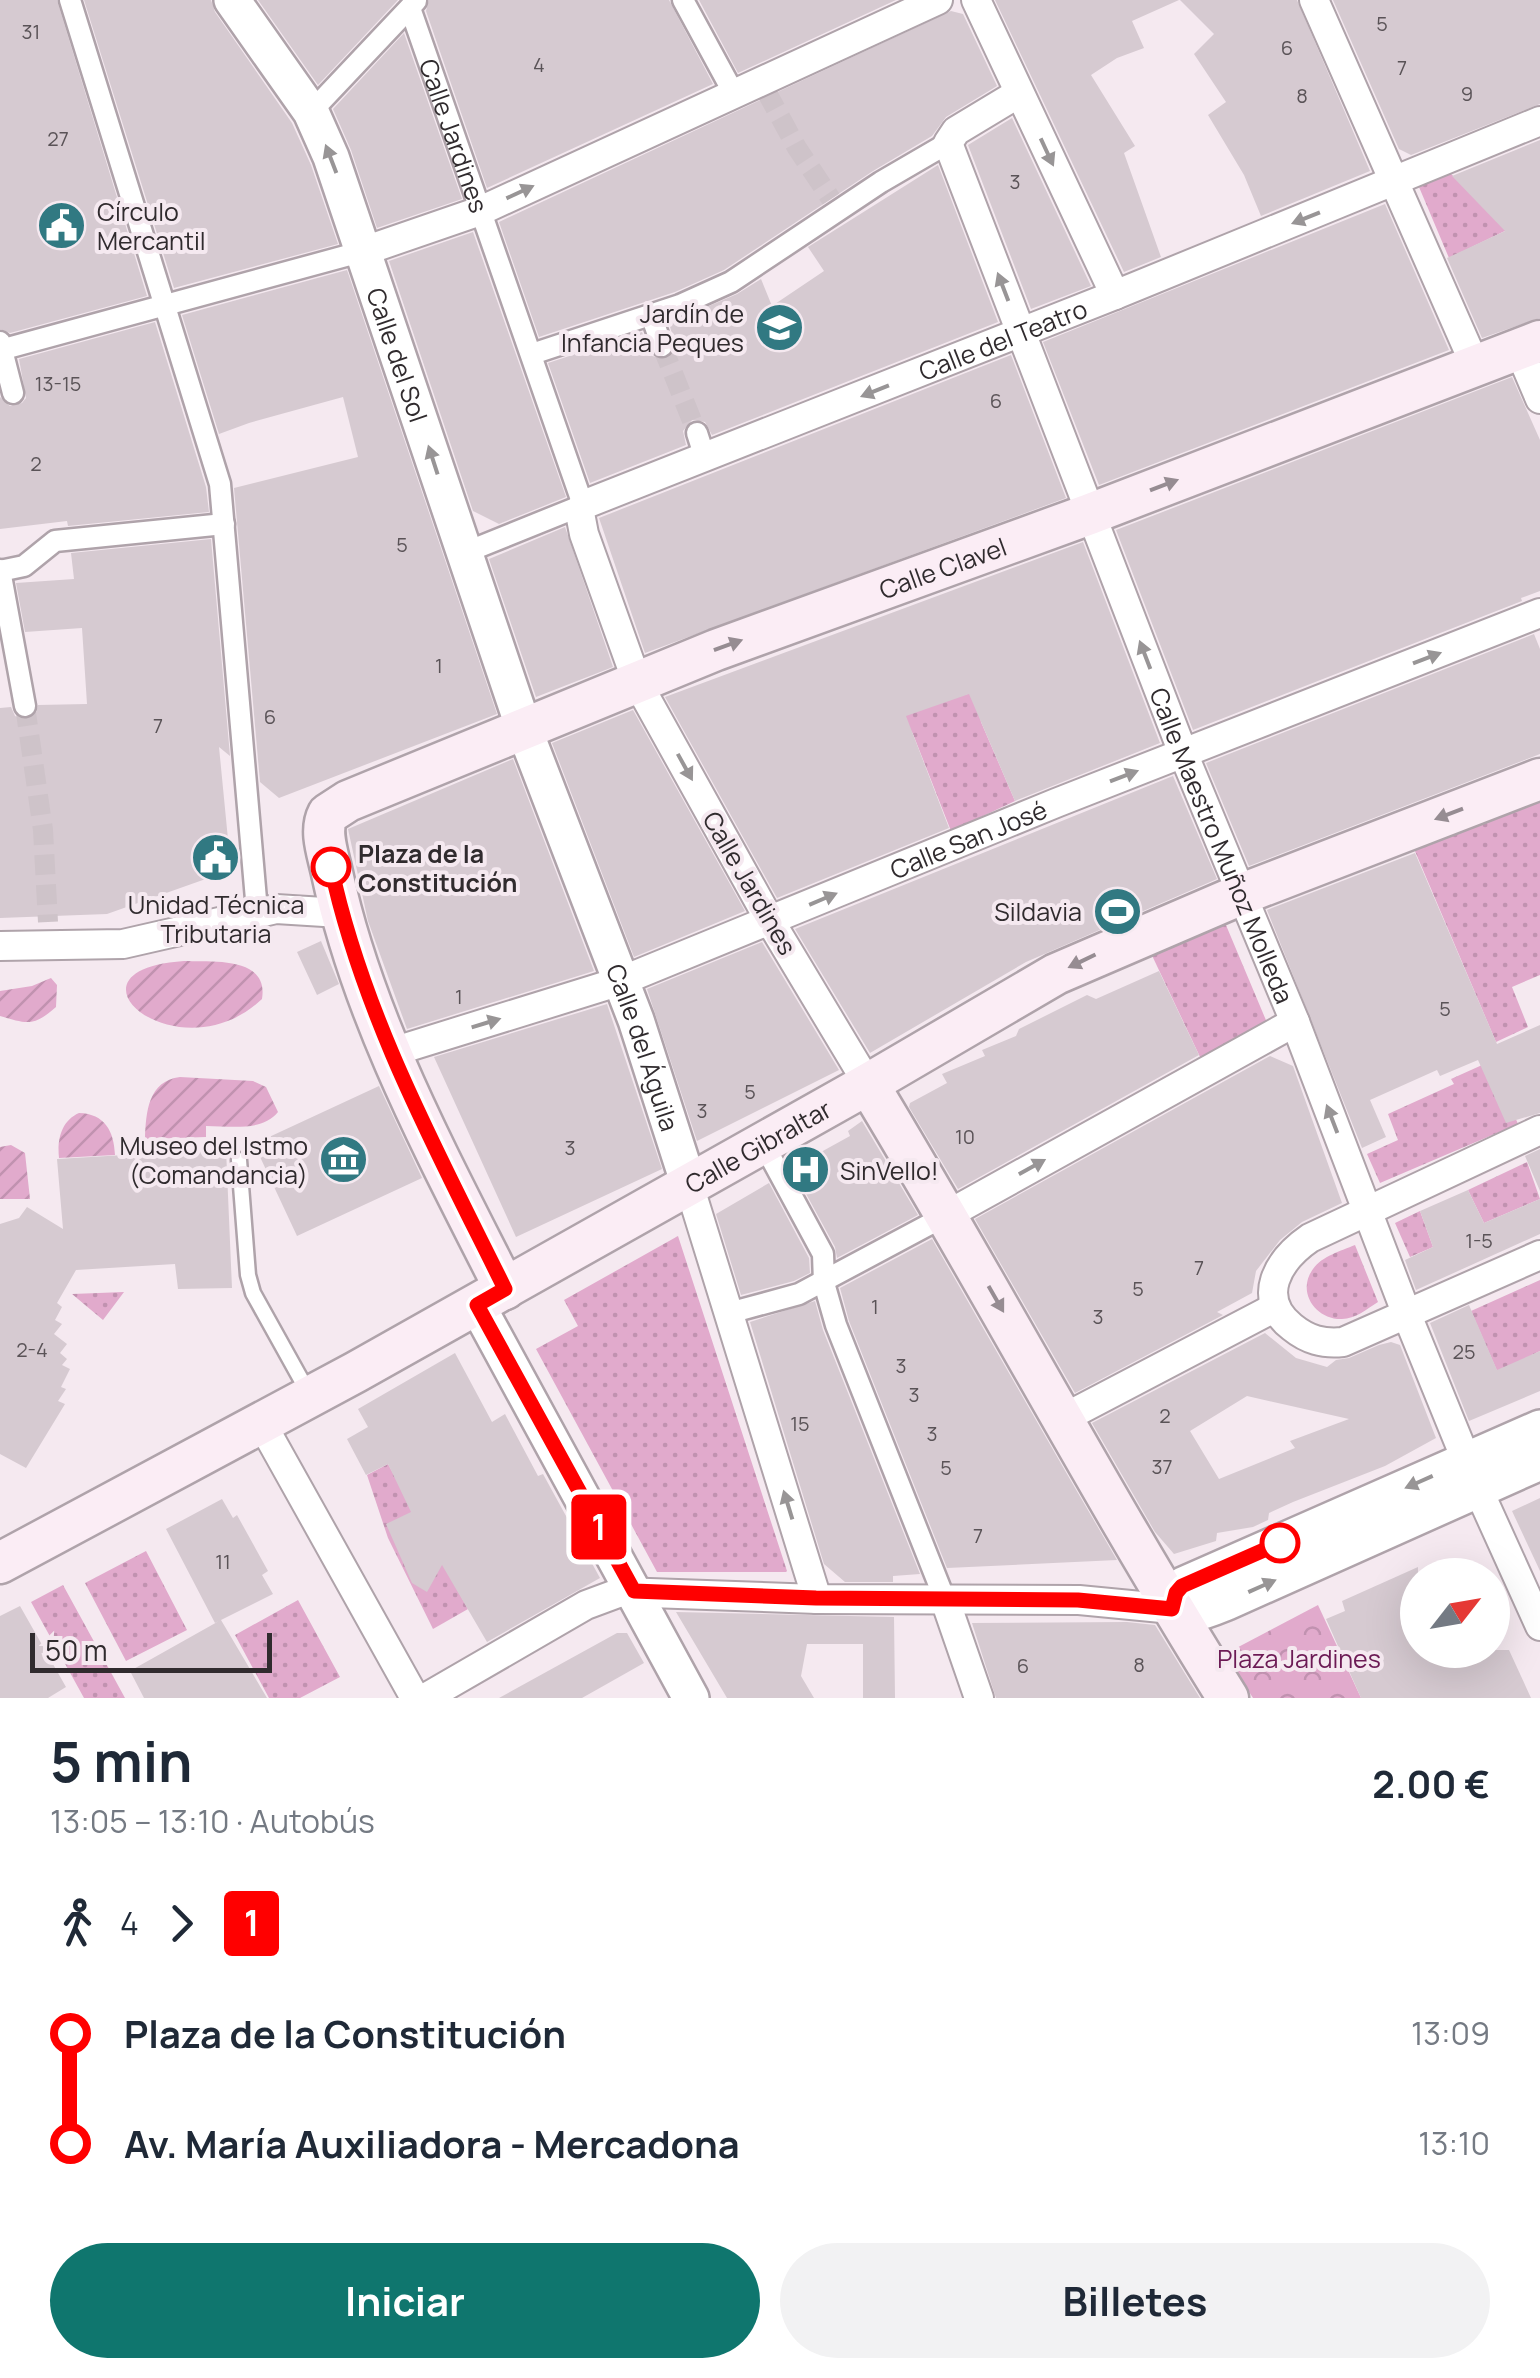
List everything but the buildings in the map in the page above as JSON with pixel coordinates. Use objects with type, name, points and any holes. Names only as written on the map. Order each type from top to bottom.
[{"type":"main road","name":"Calle Clavel","points":[[326,911],[325,821],[328,814],[348,801],[716,650],[1090,514],[1527,346]]},
{"type":"main road","name":"Calle Gibraltar","points":[[0,1563],[491,1297],[1056,974],[1242,894],[1540,779]]},
{"type":"main road","points":[[326,911],[392,1052],[491,1297]]},
{"type":"main road","name":"Calle Jardines","points":[[868,1084],[1172,1609],[1228,1698]]},
{"type":"street","points":[[70,0],[220,484],[257,911]]},
{"type":"street","name":"Calle del Sol","points":[[232,0],[310,112],[331,157],[524,729]]},
{"type":"street","points":[[684,0],[733,92]]},
{"type":"street","points":[[14,393],[1,347],[364,251],[480,211],[733,92],[763,86],[938,0]]},
{"type":"street","points":[[976,0],[1115,296]]},
{"type":"street","points":[[1314,0],[1475,364]]},
{"type":"street","points":[[310,112],[414,4]]},
{"type":"street","name":"Calle Jardines","points":[[414,4],[480,211],[582,506],[584,534],[637,682],[770,922],[868,1084]]},
{"type":"street","points":[[532,354],[731,282],[836,204],[948,143],[956,130],[1019,93]]},
{"type":"street","name":"Calle del Teatro","points":[[464,553],[582,506],[701,445],[1021,333],[1540,121]]},
{"type":"street","name":"Calle Maestro Muñoz Molleda","points":[[948,143],[1090,514],[1407,1314],[1472,1475],[1540,1626]]},
{"type":"street","points":[[651,314],[662,346]]},
{"type":"street","points":[[1527,346],[1523,359],[1540,398]]},
{"type":"street","points":[[26,706],[9,665],[0,570],[24,566],[48,543],[224,524]]},
{"type":"street","name":"Calle San José","points":[[392,1052],[621,981],[1540,613]]},
{"type":"street","name":"Calle del Águila","points":[[524,729],[621,981],[689,1185],[816,1598]]},
{"type":"street","points":[[0,946],[48,935],[123,944],[257,911],[326,911]]},
{"type":"street","points":[[729,1314],[824,1283],[1294,1022]]},
{"type":"street","points":[[1540,1130],[1367,1210],[1298,1247],[1275,1281],[1274,1308],[1298,1332],[1329,1343],[1343,1342],[1540,1255]]},
{"type":"street","points":[[763,1143],[820,1245],[824,1283],[836,1325],[945,1600],[979,1698]]},
{"type":"street","points":[[491,1297],[634,1591],[691,1698]]},
{"type":"street","points":[[1064,1418],[1274,1308]]},
{"type":"street","points":[[262,1424],[414,1698]]},
{"type":"street","points":[[1472,1475],[1540,1428]]},
{"type":"street","points":[[425,1698],[598,1599],[634,1591],[816,1598],[1078,1600],[1172,1609],[1182,1586],[1472,1475],[1540,1462]]},
{"type":"lane","points":[[238,1160],[248,1275],[310,1397]]},
{"type":"green space","points":[[1450,173],[1509,229],[1449,258],[1419,187]]},
{"type":"green space","points":[[976,691],[981,722],[1015,801],[951,831],[913,734],[902,716]]},
{"type":"green space","points":[[1540,789],[1540,975],[1512,987],[1528,1027],[1496,1042],[1409,837]]},
{"type":"green space","points":[[1223,918],[1268,1025],[1201,1059],[1148,947]]},
{"type":"green space","points":[[184,961],[223,962],[248,968],[262,985],[262,999],[229,1020],[196,1028],[166,1024],[142,1013],[128,998],[128,982],[145,968]]},
{"type":"green space","points":[[51,978],[57,985],[56,1007],[48,1013],[30,1022],[0,1016],[0,991],[32,986]]},
{"type":"green space","points":[[1491,1061],[1518,1124],[1380,1183],[1367,1154],[1398,1140],[1388,1114],[1454,1084],[1451,1079]]},
{"type":"green space","points":[[180,1077],[253,1081],[266,1087],[278,1112],[255,1125],[206,1126],[206,1137],[145,1139],[148,1109],[155,1091]]},
{"type":"green space","points":[[79,1113],[102,1120],[113,1138],[115,1155],[59,1158],[61,1132]]},
{"type":"green space","points":[[11,1145],[25,1153],[30,1199],[0,1199],[0,1147]]},
{"type":"green space","points":[[1527,1162],[1540,1199],[1484,1223],[1468,1190]]},
{"type":"green space","points":[[1420,1211],[1433,1247],[1410,1257],[1395,1223]]},
{"type":"green space","points":[[678,1236],[786,1572],[657,1572],[536,1349],[578,1326],[564,1300]]},
{"type":"green space","points":[[1355,1245],[1378,1302],[1352,1317],[1324,1315],[1311,1303],[1308,1278],[1321,1261]]},
{"type":"green space","points":[[1540,1280],[1540,1351],[1532,1355],[1511,1403],[1471,1311]]},
{"type":"green space","points":[[124,1292],[103,1320],[72,1294]]},
{"type":"green space","points":[[388,1464],[468,1609],[433,1629],[388,1538],[367,1475]]},
{"type":"green space","points":[[146,1551],[187,1630],[126,1661],[85,1583]]},
{"type":"green space","points":[[63,1585],[125,1698],[84,1698],[31,1602]]},
{"type":"green space","points":[[298,1600],[340,1677],[300,1698],[269,1698],[235,1635]]},
{"type":"green space","name":"Plaza Jardines","points":[[1318,1605],[1361,1698],[1253,1698],[1225,1654]]},
{"type":"tunnel","points":[[766,91],[831,199]]},
{"type":"tunnel","points":[[662,346],[697,433]]},
{"type":"tunnel","points":[[25,706],[43,830],[48,922]]},
{"type":"bus line","name":"1","points":[[331,867],[340,913],[413,1102],[505,1289],[477,1305],[634,1591],[816,1598],[1078,1600],[1172,1609],[1182,1586],[1280,1543]]},
{"type":"place","name":"Círculo Mercantil","points":[[62,225]]},
{"type":"place","name":"Jardín de Infancia Peques","points":[[779,327]]},
{"type":"place","name":"Unidad Técnica Tributaria","points":[[216,858]]},
{"type":"place","name":"Plaza de la Constitución","points":[[331,867]]},
{"type":"place","name":"Sildavia","points":[[1117,911]]},
{"type":"place","name":"Museo del Istmo (Comandancia)","points":[[343,1159]]},
{"type":"place","name":"SinVello!","points":[[805,1170]]}]
